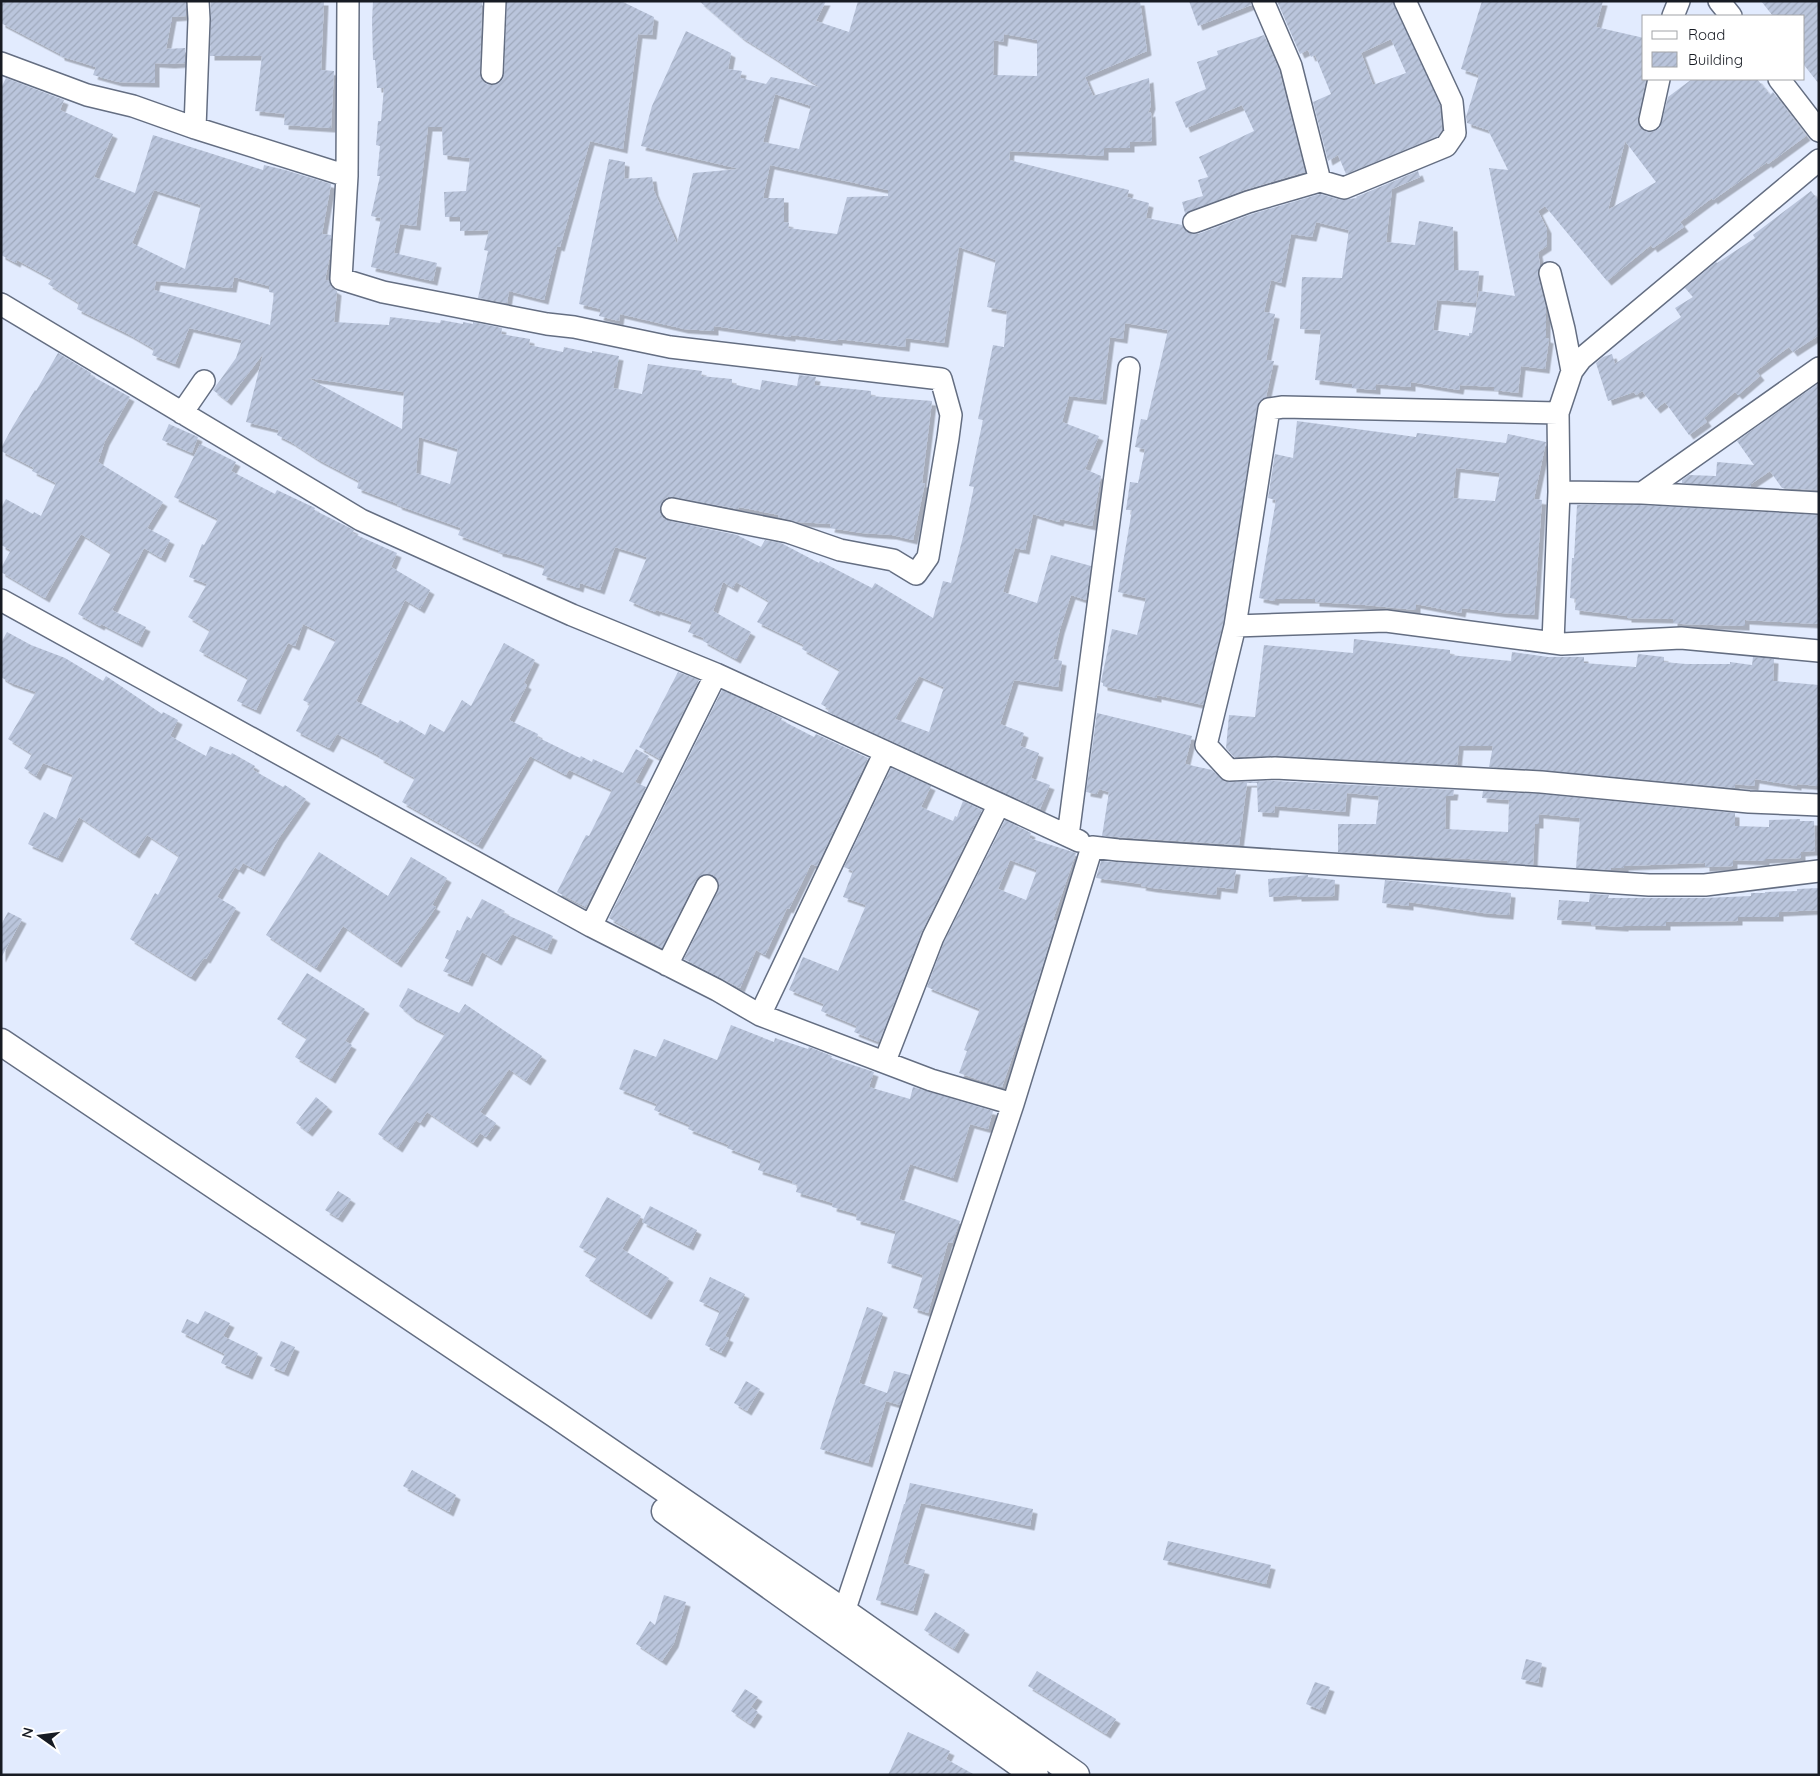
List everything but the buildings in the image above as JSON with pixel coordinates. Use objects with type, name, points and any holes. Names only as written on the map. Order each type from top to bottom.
[{"type":"street","points":[[195,128],[200,19],[198,1]]},
{"type":"street","points":[[348,1],[347,176],[341,279],[383,292],[547,324],[574,327],[670,347],[941,379],[951,415],[928,557],[916,574],[892,560],[840,550],[788,532],[672,509]]},
{"type":"street","points":[[492,74],[495,1]]},
{"type":"street","points":[[1263,1],[1291,66],[1320,182]]},
{"type":"street","points":[[1194,222],[1248,202],[1320,182],[1344,188],[1446,146],[1455,133],[1452,102],[1405,1]]},
{"type":"street","points":[[1673,15],[1678,1]]},
{"type":"street","points":[[1719,1],[1730,15]]},
{"type":"street","points":[[1,63],[87,95],[133,106],[195,128],[347,176]]},
{"type":"street","points":[[1650,120],[1659,80]]},
{"type":"street","points":[[1780,80],[1819,131]]},
{"type":"street","points":[[1553,642],[1559,492],[1558,413],[1572,371],[1581,358],[1819,160]]},
{"type":"street","points":[[1550,274],[1572,371]]},
{"type":"street","points":[[1,304],[361,520],[572,615],[716,674],[1092,847],[1128,851],[1649,885],[1705,885],[1819,871]]},
{"type":"street","points":[[1068,836],[1129,368]]},
{"type":"street","points":[[1642,494],[1819,368]]},
{"type":"street","points":[[182,413],[204,381]]},
{"type":"street","points":[[1558,413],[1283,407],[1269,409],[1235,626],[1206,745],[1230,770],[1275,768],[1541,782],[1749,802],[1819,805]]},
{"type":"street","points":[[1559,492],[1642,494],[1819,504]]},
{"type":"street","points":[[1,600],[591,926],[717,990],[760,1015],[886,1061],[932,1080],[1013,1104]]},
{"type":"street","points":[[1235,626],[1386,621],[1562,644],[1681,638],[1819,651]]},
{"type":"street","points":[[591,926],[716,674]]},
{"type":"street","points":[[760,1015],[885,752]]},
{"type":"street","points":[[886,1061],[933,937],[999,804]]},
{"type":"street","points":[[844,1612],[1013,1104],[1092,847]]},
{"type":"street","points":[[667,965],[707,886]]},
{"type":"street","points":[[1,1042],[555,1414],[844,1612],[1076,1775]]},
{"type":"street","points":[[1,1058],[574,1446],[1035,1775]]}]
